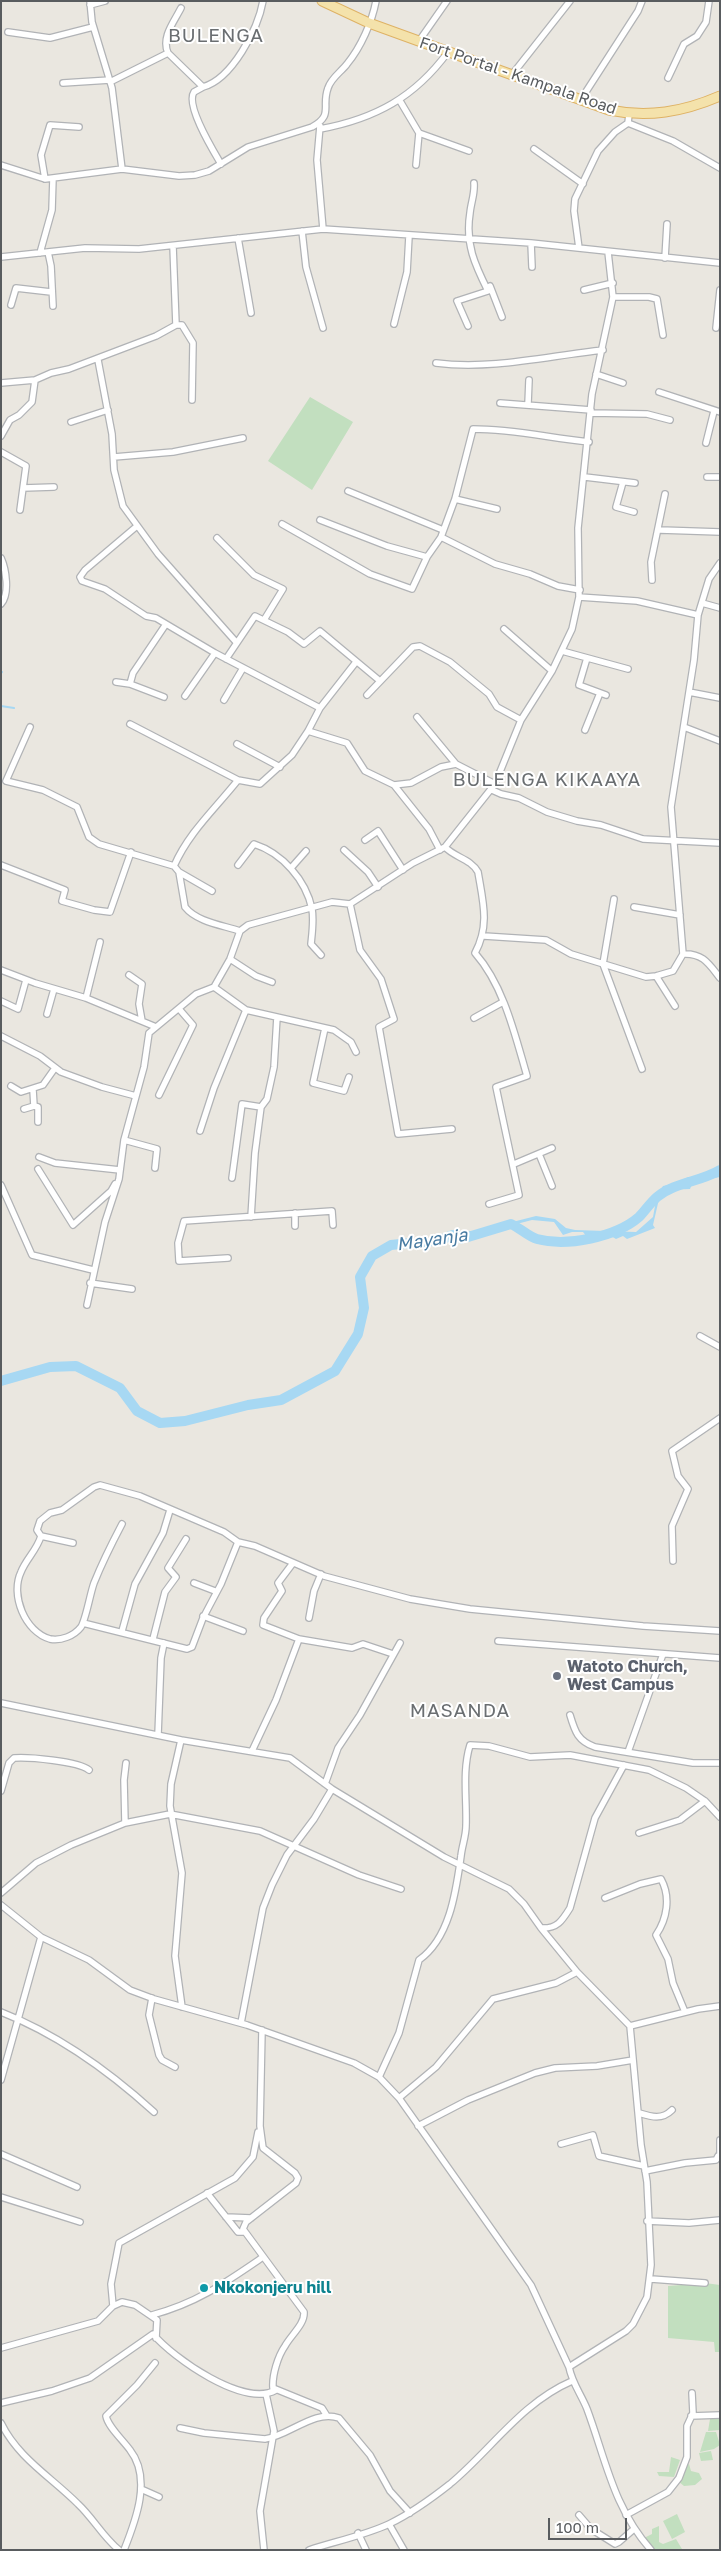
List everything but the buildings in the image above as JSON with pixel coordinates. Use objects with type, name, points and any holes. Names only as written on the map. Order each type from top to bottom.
[{"type":"main road","name":"Fort Portal - Kampala Road","points":[[322,1],[369,23],[629,119],[676,111],[720,96]]},
{"type":"street","points":[[105,1],[90,3],[93,26],[110,81],[122,169]]},
{"type":"street","points":[[221,164],[206,139],[192,100],[194,92],[218,81],[242,51],[258,18],[263,1]]},
{"type":"street","points":[[1,165],[45,179],[122,169],[179,176],[195,175],[221,164],[248,147],[312,127],[320,122],[325,115],[328,87],[347,64],[369,23],[376,1]]},
{"type":"street","points":[[419,42],[447,1]]},
{"type":"street","points":[[511,76],[570,1]]},
{"type":"street","points":[[580,101],[638,11],[642,1]]},
{"type":"street","points":[[668,78],[684,44],[697,36],[706,22],[709,1]]},
{"type":"street","points":[[181,8],[164,42],[168,53],[203,87]]},
{"type":"street","points":[[8,32],[50,38],[93,26]]},
{"type":"street","points":[[320,129],[384,110],[400,101],[433,72],[448,52]]},
{"type":"street","points":[[63,83],[110,81],[168,53]]},
{"type":"street","points":[[400,101],[419,133],[416,164]]},
{"type":"street","points":[[579,248],[574,211],[575,199],[598,151],[629,119],[720,168]]},
{"type":"street","points":[[320,122],[317,160],[323,229]]},
{"type":"street","points":[[45,179],[41,154],[50,125],[79,128]]},
{"type":"street","points":[[419,133],[468,151]]},
{"type":"street","points":[[534,149],[583,184]]},
{"type":"street","points":[[40,253],[52,210],[53,178]]},
{"type":"street","points":[[468,326],[457,301],[488,291],[473,260],[468,238],[470,212],[475,196],[474,183]]},
{"type":"street","points":[[665,258],[667,224]]},
{"type":"street","points":[[1,256],[85,248],[139,249],[323,229],[531,243],[720,263]]},
{"type":"street","points":[[302,231],[306,267],[323,328]]},
{"type":"street","points":[[394,324],[408,272],[409,236]]},
{"type":"street","points":[[238,238],[251,313]]},
{"type":"street","points":[[531,243],[532,267]]},
{"type":"street","points":[[173,246],[176,325]]},
{"type":"street","points":[[48,252],[51,266],[53,306]]},
{"type":"street","points":[[87,1305],[93,1270],[119,1179],[124,1140],[144,1067],[149,1033],[180,1010],[196,994],[214,987],[230,959],[240,930],[248,925],[332,902],[350,904],[403,870],[442,849],[493,787],[521,720],[552,671],[562,651],[572,630],[580,590],[578,528],[591,411],[596,374],[603,350],[613,297],[613,283],[608,252]]},
{"type":"street","points":[[584,290],[613,283]]},
{"type":"street","points":[[486,287],[490,286],[502,317]]},
{"type":"street","points":[[11,305],[16,288],[51,292]]},
{"type":"street","points":[[716,328],[720,290]]},
{"type":"street","points":[[613,297],[650,297],[657,300],[663,335]]},
{"type":"street","points":[[1,383],[35,380],[51,373],[98,360],[156,336],[176,325],[182,325],[193,343],[192,400]]},
{"type":"street","points":[[436,363],[459,366],[513,363],[603,350]]},
{"type":"street","points":[[98,360],[108,410],[114,470],[123,506],[136,526],[236,642]]},
{"type":"street","points":[[596,374],[623,383]]},
{"type":"street","points":[[1,436],[10,420],[19,415],[32,402],[35,380]]},
{"type":"street","points":[[528,404],[529,380]]},
{"type":"street","points":[[659,392],[717,412],[706,443]]},
{"type":"street","points":[[500,403],[647,414],[670,420]]},
{"type":"street","points":[[71,422],[108,410]]},
{"type":"street","points":[[282,524],[370,574],[412,588],[427,557],[441,537],[455,498],[473,429],[511,429],[589,442]]},
{"type":"street","points":[[114,457],[173,452],[243,438]]},
{"type":"street","points":[[1,452],[25,464],[20,510]]},
{"type":"street","points":[[585,477],[634,483]]},
{"type":"street","points":[[707,477],[720,477]]},
{"type":"street","points":[[623,482],[616,507],[634,512]]},
{"type":"street","points":[[23,488],[54,487]]},
{"type":"street","points":[[348,492],[443,530]]},
{"type":"street","points":[[652,580],[652,562],[660,530],[665,494]]},
{"type":"street","points":[[455,498],[497,508]]},
{"type":"street","points":[[320,520],[387,546],[427,557]]},
{"type":"street","points":[[136,526],[85,570],[80,579],[89,585],[105,589],[146,616],[166,624],[215,653],[320,708]]},
{"type":"street","points":[[660,530],[720,532]]},
{"type":"street","points":[[441,537],[495,564],[530,574],[558,586],[580,590]]},
{"type":"street","points":[[217,538],[254,574],[283,588],[264,620]]},
{"type":"street","points":[[1,558],[4,565],[6,594],[1,604]]},
{"type":"street","points":[[484,936],[546,940],[571,954],[646,977],[674,971],[683,954],[676,840],[671,807],[689,692],[698,615],[709,579],[720,562]]},
{"type":"street","points":[[579,598],[637,601],[698,615]]},
{"type":"street","points":[[702,603],[720,608]]},
{"type":"street","points":[[226,659],[255,616],[288,632],[304,644],[320,631],[380,681]]},
{"type":"street","points":[[130,684],[133,673],[166,624]]},
{"type":"street","points":[[504,629],[552,671]]},
{"type":"street","points":[[367,695],[413,647],[420,646],[450,662],[488,694],[498,707],[521,720]]},
{"type":"street","points":[[562,651],[628,669]]},
{"type":"street","points":[[185,696],[215,653]]},
{"type":"street","points":[[587,658],[579,685],[606,695]]},
{"type":"street","points":[[130,724],[238,780],[260,784],[280,767],[308,731],[320,708],[356,662]]},
{"type":"street","points":[[224,700],[243,668]]},
{"type":"street","points":[[116,682],[130,684],[164,697]]},
{"type":"street","points":[[689,692],[720,698]]},
{"type":"street","points":[[585,730],[600,693]]},
{"type":"street","points":[[417,717],[456,764],[501,794],[519,798],[547,812],[577,821],[601,825],[643,839],[720,844]]},
{"type":"street","points":[[30,727],[6,781],[43,790],[77,807],[89,837],[98,844],[174,866],[179,872],[212,891]]},
{"type":"street","points":[[684,727],[720,741]]},
{"type":"street","points":[[308,731],[347,743],[365,771],[394,785],[429,829],[442,849],[476,867],[478,872],[484,908],[484,936],[475,953],[486,964],[502,1002],[527,1076],[496,1088],[514,1164],[519,1195],[489,1204]]},
{"type":"street","points":[[237,744],[280,767]]},
{"type":"street","points":[[394,785],[411,783],[441,767],[456,764]]},
{"type":"street","points":[[174,866],[182,848],[194,830],[238,780]]},
{"type":"street","points":[[365,840],[378,831],[403,870]]},
{"type":"street","points":[[238,865],[254,844],[275,854],[291,868],[302,884],[312,909],[312,944],[321,955]]},
{"type":"street","points":[[344,850],[368,872],[378,887]]},
{"type":"street","points":[[291,868],[306,851]]},
{"type":"street","points":[[1,865],[65,890],[62,902],[110,912],[115,904],[131,852]]},
{"type":"street","points":[[179,872],[188,911],[206,920],[240,930]]},
{"type":"street","points":[[614,899],[602,964],[642,1069]]},
{"type":"street","points":[[350,904],[360,950],[381,979],[394,1019],[379,1027],[398,1134],[452,1129]]},
{"type":"street","points":[[634,907],[680,915]]},
{"type":"street","points":[[86,998],[100,942]]},
{"type":"street","points":[[683,954],[698,954],[704,958],[720,978]]},
{"type":"street","points":[[230,959],[256,976],[272,982]]},
{"type":"street","points":[[1,970],[26,980],[86,998],[156,1027]]},
{"type":"street","points":[[130,975],[142,984],[139,1004],[142,1021]]},
{"type":"street","points":[[656,976],[675,1006]]},
{"type":"street","points":[[1,1001],[18,1009],[26,980]]},
{"type":"street","points":[[214,987],[246,1010],[334,1030],[346,1037],[356,1052]]},
{"type":"street","points":[[47,1014],[54,989]]},
{"type":"street","points":[[474,1018],[502,1002]]},
{"type":"street","points":[[159,1095],[193,1025],[180,1010]]},
{"type":"street","points":[[200,1131],[214,1088],[246,1010]]},
{"type":"street","points":[[251,1217],[255,1153],[261,1107],[272,1082],[277,1017]]},
{"type":"street","points":[[325,1028],[313,1083],[344,1091],[349,1077]]},
{"type":"street","points":[[1,1036],[40,1056],[56,1068],[102,1087],[136,1096]]},
{"type":"street","points":[[11,1086],[21,1092],[33,1090],[43,1085],[56,1068]]},
{"type":"street","points":[[33,1090],[34,1106]]},
{"type":"street","points":[[232,1178],[242,1104],[261,1107]]},
{"type":"street","points":[[24,1109],[34,1106]]},
{"type":"street","points":[[34,1106],[38,1107],[38,1122]]},
{"type":"street","points":[[124,1140],[157,1149],[155,1168]]},
{"type":"street","points":[[514,1164],[552,1148]]},
{"type":"street","points":[[539,1154],[552,1186]]},
{"type":"street","points":[[38,1157],[55,1163],[120,1170]]},
{"type":"street","points":[[38,1169],[73,1225],[111,1191],[119,1179]]},
{"type":"street","points":[[1,1185],[32,1254],[93,1270]]},
{"type":"street","points":[[228,1258],[179,1260],[178,1244],[184,1221],[332,1211],[333,1224]]},
{"type":"street","points":[[295,1213],[295,1226]]},
{"type":"street","points":[[90,1283],[132,1289]]},
{"type":"street","points":[[700,1336],[720,1347]]},
{"type":"street","points":[[673,1561],[672,1526],[688,1489],[678,1476],[672,1451],[720,1418]]},
{"type":"street","points":[[73,1543],[41,1536],[37,1530],[40,1521],[50,1512],[62,1510],[97,1486],[140,1496],[224,1532],[238,1542],[255,1546],[320,1574],[380,1592],[450,1606],[676,1629],[720,1631]]},
{"type":"street","points":[[122,1631],[136,1584],[163,1533],[170,1510]]},
{"type":"street","points":[[41,1536],[36,1550],[21,1571],[19,1578],[21,1612],[40,1634],[57,1639],[70,1636],[83,1623],[94,1583],[122,1524]]},
{"type":"street","points":[[153,1639],[166,1592],[176,1577],[168,1568],[186,1539]]},
{"type":"street","points":[[83,1623],[122,1631],[187,1649],[192,1647],[203,1616],[215,1591],[221,1584],[238,1542]]},
{"type":"street","points":[[294,1563],[278,1583],[281,1593],[262,1622],[263,1625],[299,1639],[352,1648],[363,1644],[393,1654]]},
{"type":"street","points":[[309,1618],[314,1591],[320,1574]]},
{"type":"street","points":[[194,1583],[215,1591]]},
{"type":"street","points":[[203,1616],[243,1631]]},
{"type":"street","points":[[252,1751],[276,1700],[299,1639]]},
{"type":"street","points":[[498,1641],[720,1658]]},
{"type":"street","points":[[158,1735],[161,1658],[164,1643]]},
{"type":"street","points":[[325,1784],[338,1748],[360,1715],[400,1644]]},
{"type":"street","points":[[628,1752],[663,1654]]},
{"type":"street","points":[[1,1704],[181,1740],[290,1758],[332,1789],[460,1866],[509,1889],[524,1904],[577,1972],[630,2026],[645,2169],[651,2279],[644,2304],[633,2324],[622,2334],[569,2367]]},
{"type":"street","points":[[570,1715],[576,1734],[584,1743],[595,1747],[693,1763],[720,1763]]},
{"type":"street","points":[[181,1740],[171,1784],[170,1814],[182,1873],[176,1956],[182,2007]]},
{"type":"street","points":[[379,2077],[399,2033],[419,1960],[426,1955],[438,1938],[448,1916],[460,1866],[466,1828],[466,1768],[470,1745],[489,1746],[530,1757],[570,1755],[649,1770],[686,1788],[705,1801],[720,1817]]},
{"type":"street","points":[[1,1791],[9,1763],[14,1758],[83,1766],[88,1770]]},
{"type":"street","points":[[125,1823],[124,1780],[126,1763]]},
{"type":"street","points":[[541,1928],[554,1927],[564,1919],[570,1908],[595,1818],[624,1765]]},
{"type":"street","points":[[240,2023],[263,1908],[280,1868],[332,1789]]},
{"type":"street","points":[[639,1833],[680,1820],[705,1801]]},
{"type":"street","points":[[1,1893],[20,1876],[44,1859],[125,1823],[170,1814],[260,1831],[358,1875],[401,1888]]},
{"type":"street","points":[[605,1898],[640,1884],[661,1879],[664,1885],[666,1908],[664,1922],[656,1935],[668,1958],[673,1983],[685,2012]]},
{"type":"street","points":[[2,1908],[41,1937],[89,1960],[123,1987],[152,1998],[262,2030],[354,2062],[379,2077],[399,2098],[531,2285],[569,2367],[572,2381],[586,2407],[610,2484],[634,2529],[651,2550]]},
{"type":"street","points":[[1,2080],[4,2062],[41,1937]]},
{"type":"street","points":[[399,2098],[436,2067],[493,1999],[556,1983],[577,1972]]},
{"type":"street","points":[[152,1998],[149,2014],[159,2056],[162,2060],[175,2066]]},
{"type":"street","points":[[630,2026],[685,2012],[720,2006]]},
{"type":"street","points":[[1,2012],[17,2019],[85,2059],[134,2094],[154,2112]]},
{"type":"street","points":[[262,2030],[260,2126],[263,2148],[295,2173],[298,2178],[296,2183],[251,2218],[244,2226],[244,2232],[304,2312],[304,2318],[284,2346],[279,2358],[273,2383],[276,2390]]},
{"type":"street","points":[[418,2126],[468,2100],[535,2073],[554,2068],[597,2066],[633,2060]]},
{"type":"street","points":[[639,2113],[656,2117],[666,2116],[672,2110]]},
{"type":"street","points":[[113,2306],[111,2284],[119,2243],[223,2182],[235,2178],[253,2157],[260,2126]]},
{"type":"street","points":[[562,2144],[593,2136],[599,2156],[645,2169],[666,2169],[671,2165],[716,2160],[719,2157],[720,2140]]},
{"type":"street","points":[[1,2154],[77,2187]]},
{"type":"street","points":[[207,2193],[238,2232],[244,2232]]},
{"type":"street","points":[[1,2197],[80,2222]]},
{"type":"street","points":[[226,2217],[251,2218]]},
{"type":"street","points":[[647,2220],[690,2223],[720,2220]]},
{"type":"street","points":[[152,2315],[174,2310],[196,2300],[263,2256]]},
{"type":"street","points":[[651,2279],[704,2283]]},
{"type":"street","points":[[1,2348],[98,2321],[113,2306],[122,2302],[129,2303],[152,2315],[157,2320],[156,2338]]},
{"type":"street","points":[[1,2403],[31,2397],[90,2378],[153,2334],[161,2345],[194,2369],[224,2385],[247,2393],[266,2394],[276,2390],[322,2408],[327,2416]]},
{"type":"street","points":[[124,2550],[131,2532],[141,2489],[140,2471],[132,2452],[106,2416],[137,2385],[155,2363]]},
{"type":"street","points":[[309,2550],[389,2524],[410,2513],[450,2484],[525,2410],[550,2392],[572,2381]]},
{"type":"street","points":[[626,2515],[668,2492],[679,2478],[687,2457],[687,2426],[691,2416],[692,2393]]},
{"type":"street","points":[[264,2550],[260,2511],[273,2438],[272,2414],[266,2394]]},
{"type":"street","points":[[691,2416],[720,2415]]},
{"type":"street","points":[[180,2428],[204,2433],[273,2438],[304,2423],[327,2416],[342,2420],[370,2455],[390,2491],[410,2513]]},
{"type":"street","points":[[1,2423],[11,2440],[30,2462],[79,2505],[108,2540],[119,2550]]},
{"type":"street","points":[[141,2489],[159,2497]]},
{"type":"street","points":[[579,2515],[590,2529],[614,2544],[634,2529]]},
{"type":"street","points":[[389,2524],[404,2550]]},
{"type":"street","points":[[358,2534],[366,2550]]},
{"type":"green space","points":[[310,397],[353,422],[312,490],[268,461]]},
{"type":"green space","points":[[705,2283],[720,2285],[720,2352],[715,2352],[714,2342],[668,2338],[668,2286]]},
{"type":"green space","points":[[710,2419],[720,2419],[720,2430],[708,2431]]},
{"type":"green space","points":[[706,2432],[716,2432],[720,2445],[714,2449],[700,2452]]},
{"type":"green space","points":[[711,2451],[713,2460],[701,2461],[699,2453]]},
{"type":"green space","points":[[671,2457],[680,2460],[674,2477],[659,2476],[657,2472],[669,2472]]},
{"type":"green space","points":[[689,2464],[691,2471],[699,2473],[702,2479],[695,2485],[684,2486],[679,2482]]},
{"type":"green space","points":[[677,2514],[685,2532],[672,2539],[663,2521]]},
{"type":"green space","points":[[659,2526],[659,2542],[663,2544],[676,2539],[682,2549],[652,2550],[644,2538],[652,2534],[652,2529]]},
{"type":"water","points":[[720,1165],[720,1177],[693,1182],[690,1189],[665,1190],[659,1199],[653,1225],[655,1228],[627,1239],[623,1236],[616,1239],[611,1236],[587,1237],[583,1232],[572,1232],[563,1235],[554,1222],[532,1220],[470,1236],[457,1236],[457,1238],[464,1242],[462,1244],[453,1241],[419,1249],[414,1244],[404,1246],[397,1244],[424,1242],[452,1232],[477,1231],[536,1216],[555,1219],[566,1228],[575,1230],[636,1232],[653,1217],[657,1195],[663,1186],[676,1183],[688,1177],[703,1178]]},
{"type":"waterway","points":[[1,706],[14,708]]},
{"type":"waterway","name":"Mayanja","points":[[445,1238],[453,1235],[468,1237],[511,1224],[537,1239],[549,1241],[576,1241],[605,1235],[618,1230],[639,1217],[654,1199],[664,1192],[720,1170]]},
{"type":"waterway","name":"Mayanja","points":[[1,1381],[50,1367],[76,1366],[120,1388],[137,1411],[160,1423],[185,1421],[248,1405],[281,1400],[335,1371],[358,1334],[364,1308],[360,1277],[372,1256],[391,1245],[410,1243]]},
{"type":"place","name":"Watoto Church, West Campus","points":[[557,1676]]},
{"type":"place","name":"Nkokonjeru hill","points":[[204,2288]]},
{"type":"district","name":"BULENGA","points":[[216,36]]},
{"type":"district","name":"BULENGA KIKAAYA","points":[[547,780]]},
{"type":"district","name":"MASANDA","points":[[460,1711]]}]
